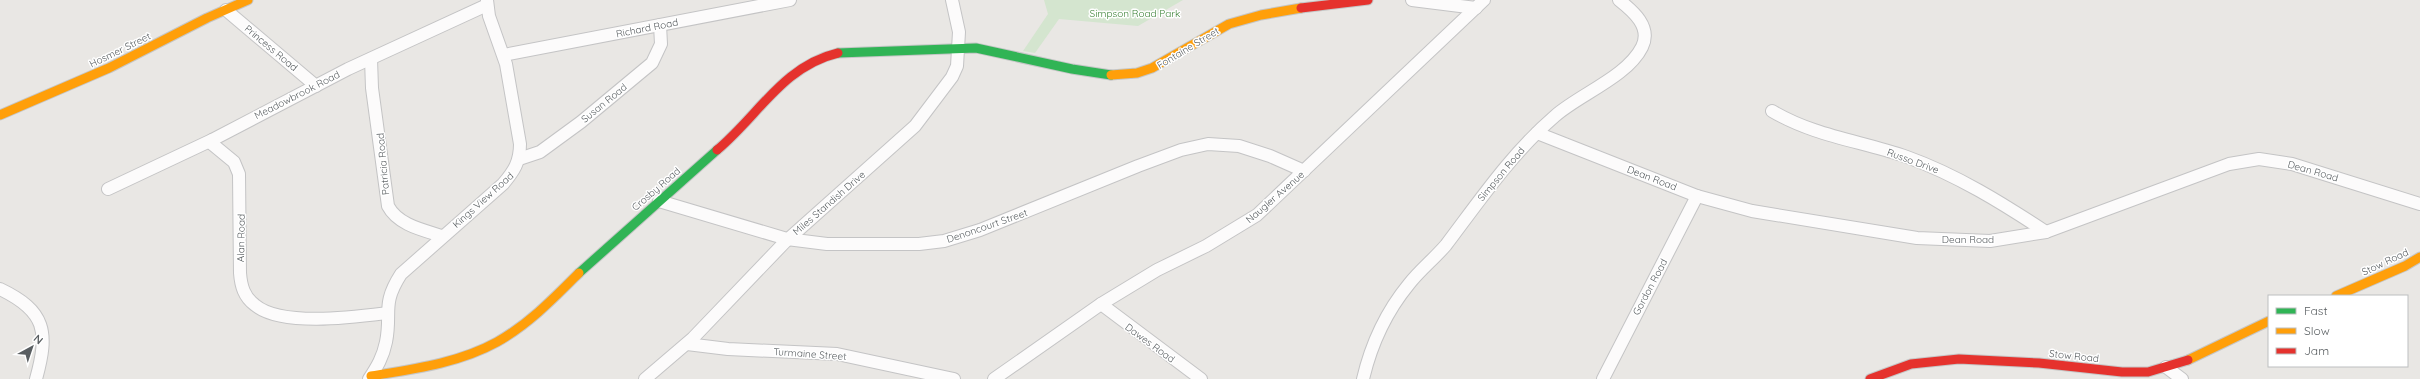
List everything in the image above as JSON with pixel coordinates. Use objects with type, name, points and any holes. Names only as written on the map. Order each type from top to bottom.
[{"type":"street","name":"Hosmer Street","points":[[0,115],[109,68],[248,0]]},
{"type":"street","name":"Richard Road","points":[[504,55],[788,0]]},
{"type":"street","name":"Miles Standish Drive","points":[[645,379],[687,344],[787,239],[915,126],[952,77],[957,66],[960,46],[958,21],[952,0]]},
{"type":"street","name":"Fontaine Street","points":[[960,46],[990,50],[1082,70],[1118,75],[1136,74],[1151,70],[1208,34],[1245,19],[1311,7],[1368,0]]},
{"type":"street","points":[[1412,0],[1480,4]]},
{"type":"street","name":"Simpson Road","points":[[1366,378],[1380,333],[1408,285],[1445,245],[1468,214],[1537,133],[1567,106],[1628,66],[1637,56],[1646,36],[1644,25],[1636,15],[1619,0]]},
{"type":"street","points":[[487,2],[492,26],[504,55],[518,132],[519,159]]},
{"type":"street","name":"Meadowbrook Road","points":[[108,190],[212,140],[316,86],[487,2]]},
{"type":"street","name":"Naugler Avenue","points":[[994,379],[1101,304],[1157,270],[1244,224],[1257,215],[1480,4]]},
{"type":"street","name":"Princess Road","points":[[226,10],[316,86]]},
{"type":"street","name":"Susan Road","points":[[519,159],[540,152],[610,99],[652,63],[661,44],[660,25]]},
{"type":"street","name":"Crosby Road","points":[[370,377],[414,369],[465,357],[499,341],[542,308],[659,201],[742,128],[782,82],[803,65],[827,55],[960,46]]},
{"type":"street","name":"Patricia Road","points":[[371,59],[373,93],[380,128],[385,198],[390,210],[402,221],[442,236]]},
{"type":"street","name":"Russo Drive","points":[[1772,111],[1789,123],[1806,129],[1906,157],[1928,166],[1971,186],[2046,232]]},
{"type":"street","name":"Dean Road","points":[[1537,133],[1697,196],[1752,211],[1917,238],[1990,241],[2046,232],[2229,164],[2259,159],[2292,164],[2420,204]]},
{"type":"street","name":"Alan Road","points":[[212,140],[212,143],[236,164],[241,178],[240,197],[243,223],[239,252],[242,284],[251,303],[268,313],[296,316],[366,316],[387,313]]},
{"type":"street","name":"Denoncourt Street","points":[[659,201],[787,239],[834,244],[919,244],[944,241],[980,230],[1181,150],[1208,144],[1239,146],[1270,156],[1304,171]]},
{"type":"street","name":"Kings View Road","points":[[370,377],[381,360],[386,341],[387,313],[390,291],[401,274],[442,236],[503,184],[515,170],[519,159]]},
{"type":"street","name":"Gordon Road","points":[[1603,379],[1697,196]]},
{"type":"street","name":"Stow Road","points":[[2338,295],[2405,266],[2420,257]]},
{"type":"street","points":[[0,289],[27,303],[38,313],[43,326],[41,358],[36,379]]},
{"type":"street","name":"Dawes Road","points":[[1101,304],[1201,379]]},
{"type":"street","name":"Stow Road","points":[[1870,379],[1904,366],[1934,360],[2039,363],[2122,372],[2148,372],[2204,353],[2268,321]]},
{"type":"street","name":"Turmaine Street","points":[[687,344],[728,349],[837,354],[954,379]]},
{"type":"street","points":[[2166,367],[2182,379]]},
{"type":"green space","name":"Simpson Road Park","points":[[1044,0],[1183,0],[1138,26],[1059,19],[1035,53],[1023,51],[1048,14]]},
{"type":"traffic: fast","points":[[838,53],[938,48],[976,48],[1072,69],[1111,75]]},
{"type":"traffic: fast","points":[[579,273],[717,150]]},
{"type":"traffic: slow","points":[[0,115],[109,68],[207,18],[248,0]]},
{"type":"traffic: slow","points":[[1111,75],[1137,73],[1152,68],[1229,24],[1261,15],[1301,8]]},
{"type":"traffic: slow","points":[[2338,295],[2405,266],[2420,257]]},
{"type":"traffic: slow","points":[[371,376],[420,368],[452,360],[497,342],[530,319],[579,273]]},
{"type":"traffic: slow","points":[[2188,360],[2268,321]]},
{"type":"traffic: jam","points":[[1301,8],[1368,0]]},
{"type":"traffic: jam","points":[[717,150],[741,128],[798,69],[823,56],[838,53]]},
{"type":"traffic: jam","points":[[1870,379],[1911,364],[1959,359],[2039,363],[2122,372],[2148,372],[2188,360]]}]
